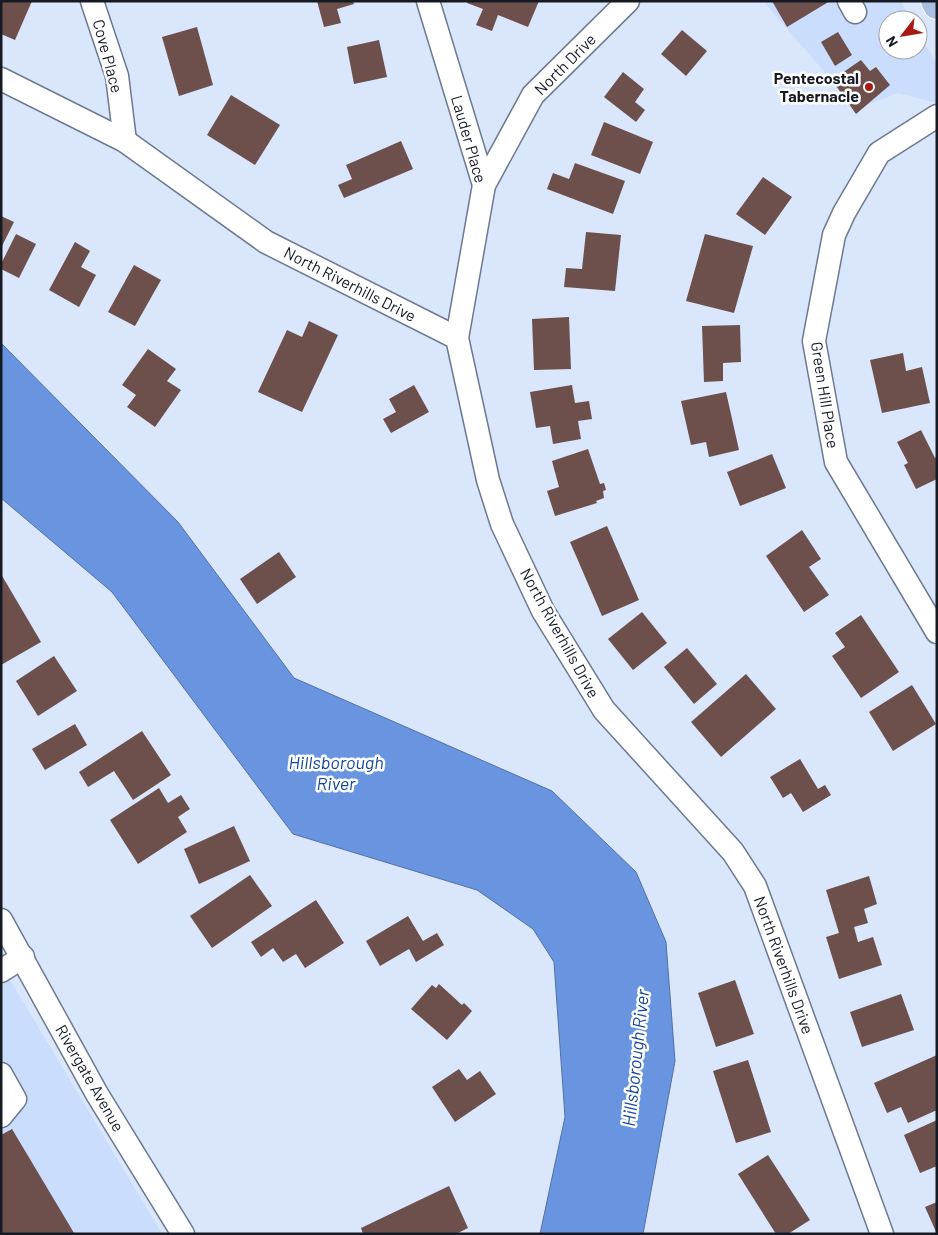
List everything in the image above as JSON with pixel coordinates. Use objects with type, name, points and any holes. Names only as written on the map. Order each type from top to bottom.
[{"type":"main road","points":[[935,1],[937,5]]},
{"type":"street","name":"Cove Place","points":[[92,1],[117,76],[125,141]]},
{"type":"street","name":"Lauder Place","points":[[428,1],[484,186],[457,338]]},
{"type":"street","name":"North Drive","points":[[484,186],[533,95],[628,1]]},
{"type":"street","name":"North Riverhills Drive","points":[[1,79],[125,141],[266,242],[457,338],[488,480],[506,533],[544,611],[604,710],[733,852],[755,886],[882,1234]]},
{"type":"street","name":"Green Hill Place","points":[[937,116],[879,153],[844,213],[834,235],[814,341],[836,462],[937,632]]},
{"type":"street","name":"Rivergate Avenue","points":[[1,920],[97,1094],[183,1234]]},
{"type":"street","points":[[1,971],[23,958]]},
{"type":"street","points":[[1,1074],[15,1099],[1,1116]]},
{"type":"shaded area","points":[[763,1],[900,1],[905,10],[878,10],[878,60],[928,60],[928,49],[937,64],[937,103],[898,93],[859,108],[849,100]]},
{"type":"shaded area","points":[[1,965],[162,1234],[1,1234]]},
{"type":"water","name":"Hillsborough River","points":[[1,343],[178,522],[294,678],[552,791],[636,872],[666,942],[675,1061],[643,1234],[540,1234],[565,1117],[554,962],[533,929],[477,890],[293,834],[112,592],[1,498]]},
{"type":"building","points":[[1,1],[32,1],[15,40],[1,34]]},
{"type":"building","points":[[317,1],[353,1],[354,4],[337,9],[341,23],[324,27]]},
{"type":"building","points":[[468,1],[539,1],[528,27],[498,15],[492,31],[476,25],[483,9],[467,3]]},
{"type":"building","points":[[772,1],[830,1],[787,27]]},
{"type":"building","points":[[197,27],[213,85],[179,96],[162,37]]},
{"type":"building","points":[[682,30],[707,51],[686,76],[661,54]]},
{"type":"building","points":[[838,32],[852,55],[835,66],[821,42]]},
{"type":"building","points":[[379,40],[387,77],[354,84],[347,47]]},
{"type":"building","points":[[861,60],[870,71],[876,67],[890,85],[856,114],[832,80]]},
{"type":"building","points":[[623,72],[644,89],[635,102],[645,110],[636,122],[604,97]]},
{"type":"building","points":[[231,95],[280,125],[255,165],[207,135]]},
{"type":"building","points":[[604,122],[653,142],[640,174],[591,155]]},
{"type":"building","points":[[401,141],[413,169],[344,198],[338,185],[352,179],[346,165]]},
{"type":"building","points":[[575,163],[625,181],[613,214],[547,189],[553,173],[569,179]]},
{"type":"building","points":[[763,177],[792,197],[765,235],[736,214]]},
{"type":"building","points":[[1,216],[14,222],[1,248]]},
{"type":"building","points":[[586,232],[621,235],[615,291],[564,287],[566,268],[582,269]]},
{"type":"building","points":[[16,234],[36,244],[19,278],[1,269],[1,264]]},
{"type":"building","points":[[705,234],[753,246],[734,313],[686,301]]},
{"type":"building","points":[[75,242],[90,251],[81,267],[96,275],[79,307],[49,290]]},
{"type":"building","points":[[134,265],[161,280],[135,326],[108,312]]},
{"type":"building","points":[[569,317],[571,369],[534,370],[532,319]]},
{"type":"building","points":[[309,321],[338,335],[302,412],[258,392],[287,330],[302,337]]},
{"type":"building","points":[[740,325],[741,362],[723,363],[723,381],[704,382],[702,326]]},
{"type":"building","points":[[148,349],[176,369],[167,381],[181,390],[155,427],[127,407],[136,395],[122,385]]},
{"type":"building","points":[[903,353],[906,371],[922,367],[930,403],[882,413],[870,360]]},
{"type":"building","points":[[414,385],[429,412],[391,433],[383,419],[396,412],[389,399]]},
{"type":"building","points":[[572,385],[575,403],[589,401],[592,419],[578,421],[581,439],[553,444],[550,426],[536,428],[530,392]]},
{"type":"building","points":[[726,392],[739,450],[709,457],[706,442],[691,445],[681,401]]},
{"type":"building","points":[[921,430],[935,458],[937,457],[937,479],[916,489],[904,465],[908,463],[897,442]]},
{"type":"building","points":[[588,449],[600,484],[604,483],[606,490],[603,491],[604,498],[596,501],[597,503],[555,516],[547,491],[559,487],[552,461]]},
{"type":"building","points":[[772,454],[786,488],[740,506],[727,472]]},
{"type":"building","points":[[607,526],[639,600],[602,616],[570,542]]},
{"type":"building","points":[[802,530],[821,559],[809,567],[829,595],[804,612],[766,556]]},
{"type":"building","points":[[279,552],[296,577],[257,604],[240,579]]},
{"type":"building","points":[[1,574],[41,642],[1,665]]},
{"type":"building","points":[[642,612],[667,643],[633,670],[608,639]]},
{"type":"building","points":[[861,615],[899,672],[861,698],[832,656],[845,647],[835,633]]},
{"type":"building","points":[[687,648],[717,684],[694,704],[664,667]]},
{"type":"building","points":[[54,656],[77,691],[38,716],[16,681]]},
{"type":"building","points":[[746,674],[776,709],[721,757],[691,722]]},
{"type":"building","points":[[912,685],[936,724],[893,751],[869,712]]},
{"type":"building","points":[[75,724],[87,745],[45,770],[32,749]]},
{"type":"building","points":[[142,731],[171,775],[133,800],[114,771],[88,787],[79,772]]},
{"type":"building","points":[[800,759],[818,789],[825,785],[831,795],[803,812],[791,793],[783,798],[770,777]]},
{"type":"building","points":[[159,788],[168,803],[181,795],[190,809],[178,817],[187,832],[138,864],[110,820]]},
{"type":"building","points":[[234,826],[250,861],[199,884],[184,849]]},
{"type":"building","points":[[250,875],[272,906],[212,948],[190,916]]},
{"type":"building","points":[[869,876],[877,904],[864,909],[868,923],[854,927],[858,942],[873,937],[882,965],[839,979],[826,937],[839,933],[826,890]]},
{"type":"building","points":[[316,900],[344,943],[305,968],[296,954],[283,962],[273,948],[261,957],[251,942]]},
{"type":"building","points":[[408,916],[423,941],[437,933],[444,945],[416,962],[409,949],[380,966],[366,941]]},
{"type":"building","points":[[735,980],[754,1034],[716,1047],[698,993]]},
{"type":"building","points":[[439,984],[462,1005],[464,1003],[472,1011],[447,1040],[411,1009],[432,985],[436,988]]},
{"type":"building","points":[[901,994],[914,1030],[862,1047],[850,1012]]},
{"type":"building","points":[[937,1055],[937,1110],[908,1123],[901,1107],[887,1113],[874,1083]]},
{"type":"building","points":[[748,1060],[771,1132],[736,1143],[713,1071]]},
{"type":"building","points":[[459,1069],[467,1080],[480,1071],[496,1094],[455,1122],[432,1087]]},
{"type":"building","points":[[937,1120],[937,1166],[920,1173],[904,1135]]},
{"type":"building","points":[[12,1129],[74,1233],[1,1234],[1,1135]]},
{"type":"building","points":[[768,1155],[810,1220],[788,1234],[776,1234],[738,1174]]},
{"type":"building","points":[[449,1186],[468,1228],[456,1234],[363,1234],[361,1228]]},
{"type":"building","points":[[937,1202],[937,1234],[925,1207]]},
{"type":"place","name":"Pentecostal Tabernacle","points":[[869,87]]}]
